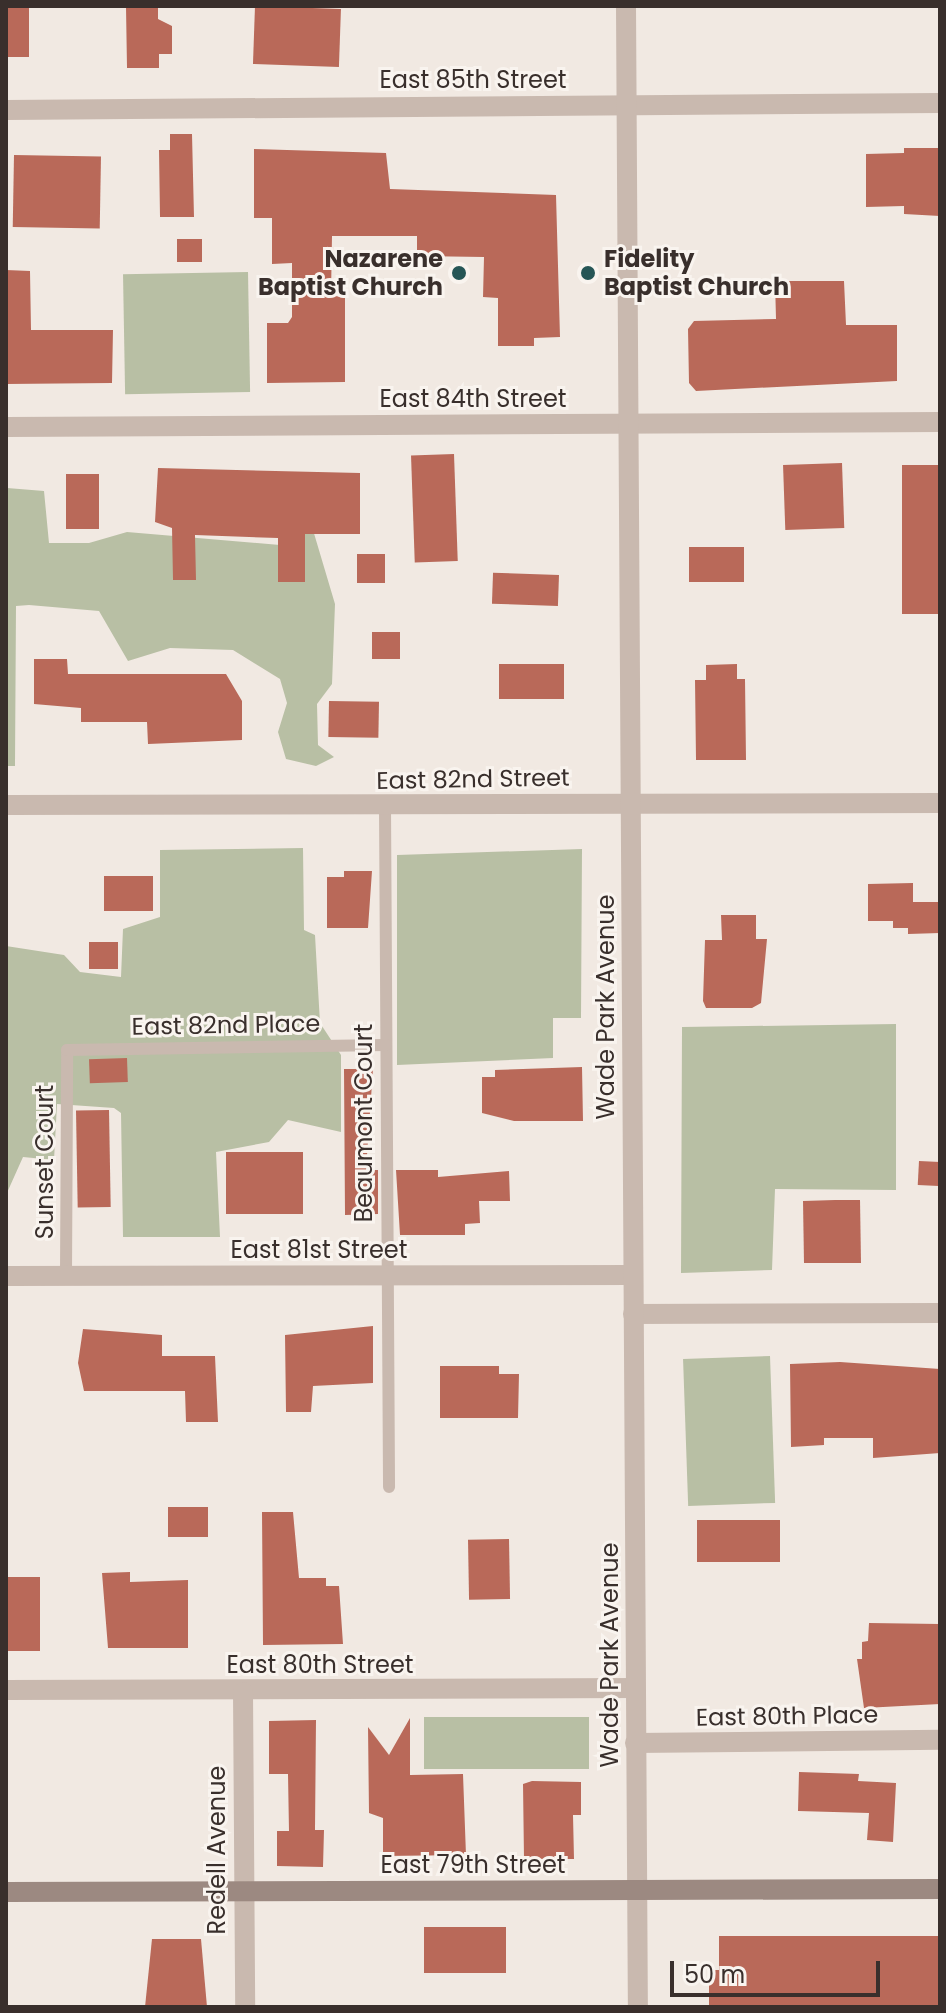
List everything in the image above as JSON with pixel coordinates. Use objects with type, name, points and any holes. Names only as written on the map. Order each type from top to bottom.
[{"type":"main road","name":"East 79th Street","points":[[6,1892],[940,1889]]},
{"type":"street","name":"Wade Park Avenue","points":[[626,6],[638,2007]]},
{"type":"street","name":"East 85th Street","points":[[6,110],[940,103]]},
{"type":"street","name":"East 84th Street","points":[[6,427],[940,422]]},
{"type":"street","name":"East 82nd Street","points":[[6,805],[940,803]]},
{"type":"street","name":"East 81st Street","points":[[6,1276],[632,1275]]},
{"type":"street","points":[[633,1314],[940,1313]]},
{"type":"street","name":"East 80th Street","points":[[6,1690],[243,1692],[635,1688]]},
{"type":"street","name":"Redell Avenue","points":[[243,1692],[245,2007]]},
{"type":"street","name":"East 80th Place","points":[[635,1743],[940,1740]]},
{"type":"lane","name":"Beaumont Court","points":[[385,806],[389,1487]]},
{"type":"lane","name":"East 82nd Place","points":[[67,1050],[386,1045]]},
{"type":"lane","name":"Sunset Court","points":[[66,1275],[67,1050]]},
{"type":"green space","points":[[248,272],[250,392],[125,394],[123,274]]},
{"type":"green space","points":[[7,488],[44,491],[49,543],[89,543],[127,532],[280,545],[313,530],[335,604],[332,684],[317,704],[318,745],[334,757],[316,766],[286,759],[278,732],[287,703],[280,679],[233,650],[170,648],[128,661],[99,611],[29,605],[16,606],[15,766],[6,766]]},
{"type":"green space","points":[[303,848],[304,930],[315,935],[320,1023],[341,1055],[341,1132],[288,1120],[269,1142],[216,1152],[220,1237],[123,1237],[121,1113],[114,1108],[57,1104],[54,1160],[23,1157],[6,1195],[6,946],[64,955],[80,972],[121,977],[123,929],[160,917],[160,850]]},
{"type":"green space","points":[[582,849],[581,1018],[553,1018],[553,1058],[397,1065],[397,855]]},
{"type":"green space","points":[[896,1024],[896,1190],[775,1189],[772,1270],[681,1273],[682,1027]]},
{"type":"green space","points":[[770,1356],[775,1503],[688,1506],[683,1359]]},
{"type":"green space","points":[[424,1717],[589,1717],[589,1769],[424,1769]]},
{"type":"building","points":[[6,6],[29,6],[29,57],[6,57]]},
{"type":"building","points":[[158,6],[158,19],[172,26],[172,54],[159,54],[159,68],[127,68],[126,7]]},
{"type":"building","points":[[255,6],[341,9],[339,67],[253,64]]},
{"type":"building","points":[[170,134],[192,134],[194,217],[160,217],[159,150],[170,150]]},
{"type":"building","points":[[904,148],[939,148],[940,216],[904,214],[904,206],[866,207],[866,154],[904,153]]},
{"type":"building","points":[[254,149],[386,153],[390,189],[556,195],[560,337],[534,338],[534,346],[498,346],[498,298],[483,297],[484,257],[417,256],[417,236],[332,236],[331,295],[345,298],[345,382],[267,383],[267,323],[288,323],[292,317],[292,263],[272,264],[272,218],[254,218]]},
{"type":"building","points":[[14,155],[101,157],[100,229],[13,227]]},
{"type":"building","points":[[177,239],[202,239],[202,262],[177,262]]},
{"type":"building","points":[[6,270],[30,271],[31,330],[113,330],[112,383],[6,384]]},
{"type":"building","points":[[775,281],[844,281],[846,325],[897,325],[897,381],[696,391],[689,383],[688,329],[694,321],[776,319]]},
{"type":"building","points":[[454,454],[458,561],[415,562],[411,456]]},
{"type":"building","points":[[842,463],[844,528],[785,530],[783,465]]},
{"type":"building","points":[[902,465],[939,465],[939,614],[902,614]]},
{"type":"building","points":[[158,468],[360,473],[360,534],[305,534],[305,582],[278,582],[278,538],[195,535],[196,580],[173,580],[172,528],[155,522]]},
{"type":"building","points":[[66,474],[99,474],[99,529],[66,529]]},
{"type":"building","points":[[689,547],[744,547],[744,582],[689,582]]},
{"type":"building","points":[[357,554],[385,554],[385,583],[357,583]]},
{"type":"building","points":[[493,573],[559,575],[558,606],[492,604]]},
{"type":"building","points":[[372,632],[400,632],[400,659],[372,659]]},
{"type":"building","points":[[34,659],[67,659],[68,674],[226,674],[242,701],[242,740],[148,744],[147,722],[81,722],[81,708],[34,704]]},
{"type":"building","points":[[499,664],[564,664],[564,699],[499,699]]},
{"type":"building","points":[[737,664],[737,679],[745,679],[746,760],[696,760],[695,680],[706,680],[706,665]]},
{"type":"building","points":[[329,701],[379,702],[378,738],[328,737]]},
{"type":"building","points":[[344,871],[372,871],[368,928],[327,928],[327,877],[344,877]]},
{"type":"building","points":[[104,876],[153,876],[153,911],[104,911]]},
{"type":"building","points":[[913,883],[913,902],[940,902],[940,933],[908,934],[908,928],[893,928],[893,921],[868,921],[868,884]]},
{"type":"building","points":[[721,915],[756,915],[756,939],[767,939],[761,1003],[752,1008],[706,1008],[703,1001],[705,940],[722,940]]},
{"type":"building","points":[[89,942],[118,942],[118,969],[89,969]]},
{"type":"building","points":[[127,1058],[128,1082],[90,1083],[89,1059]]},
{"type":"building","points":[[582,1067],[583,1121],[514,1121],[482,1113],[482,1077],[495,1077],[495,1070]]},
{"type":"building","points":[[344,1069],[373,1069],[366,1170],[378,1170],[378,1214],[345,1215]]},
{"type":"building","points":[[109,1110],[111,1207],[78,1208],[76,1111]]},
{"type":"building","points":[[226,1152],[303,1152],[303,1214],[226,1214]]},
{"type":"building","points":[[919,1161],[940,1162],[939,1186],[918,1185]]},
{"type":"building","points":[[396,1170],[438,1170],[438,1177],[509,1171],[510,1201],[479,1201],[480,1223],[465,1224],[465,1235],[400,1235]]},
{"type":"building","points":[[860,1200],[861,1263],[804,1263],[803,1201]]},
{"type":"building","points":[[373,1326],[373,1383],[313,1386],[311,1412],[286,1412],[285,1335]]},
{"type":"building","points":[[83,1329],[162,1335],[162,1356],[215,1356],[218,1422],[186,1422],[185,1391],[84,1391],[78,1363]]},
{"type":"building","points":[[840,1362],[940,1369],[940,1453],[873,1458],[873,1438],[824,1438],[824,1445],[791,1447],[790,1364]]},
{"type":"building","points":[[440,1366],[499,1366],[499,1374],[519,1374],[518,1418],[440,1418]]},
{"type":"building","points":[[168,1507],[208,1507],[208,1537],[168,1537]]},
{"type":"building","points":[[262,1512],[293,1512],[299,1578],[326,1578],[326,1586],[339,1586],[343,1644],[263,1645]]},
{"type":"building","points":[[697,1520],[780,1520],[780,1562],[697,1562]]},
{"type":"building","points":[[509,1539],[510,1599],[469,1600],[468,1540]]},
{"type":"building","points":[[130,1572],[130,1582],[188,1580],[188,1648],[108,1648],[102,1573]]},
{"type":"building","points":[[6,1577],[40,1577],[40,1651],[6,1651]]},
{"type":"building","points":[[869,1623],[940,1624],[940,1704],[864,1708],[857,1659],[862,1659],[862,1642],[868,1641]]},
{"type":"building","points":[[410,1718],[410,1775],[463,1774],[466,1855],[383,1856],[383,1818],[369,1813],[368,1727],[389,1755]]},
{"type":"building","points":[[316,1720],[315,1830],[324,1830],[323,1867],[277,1866],[277,1831],[289,1831],[288,1774],[269,1774],[269,1721]]},
{"type":"building","points":[[799,1772],[859,1774],[858,1781],[896,1783],[893,1842],[867,1840],[869,1813],[798,1811]]},
{"type":"building","points":[[532,1781],[581,1782],[581,1815],[573,1815],[574,1859],[524,1859],[523,1784]]},
{"type":"building","points":[[424,1927],[506,1927],[506,1973],[424,1973]]},
{"type":"building","points":[[719,1936],[940,1936],[940,2007],[709,2007],[709,1970],[719,1970]]},
{"type":"building","points":[[152,1939],[201,1939],[207,2007],[145,2007]]},
{"type":"place","name":"Nazarene Baptist Church","points":[[459,273]]},
{"type":"place","name":"Fidelity Baptist Church","points":[[588,273]]}]
